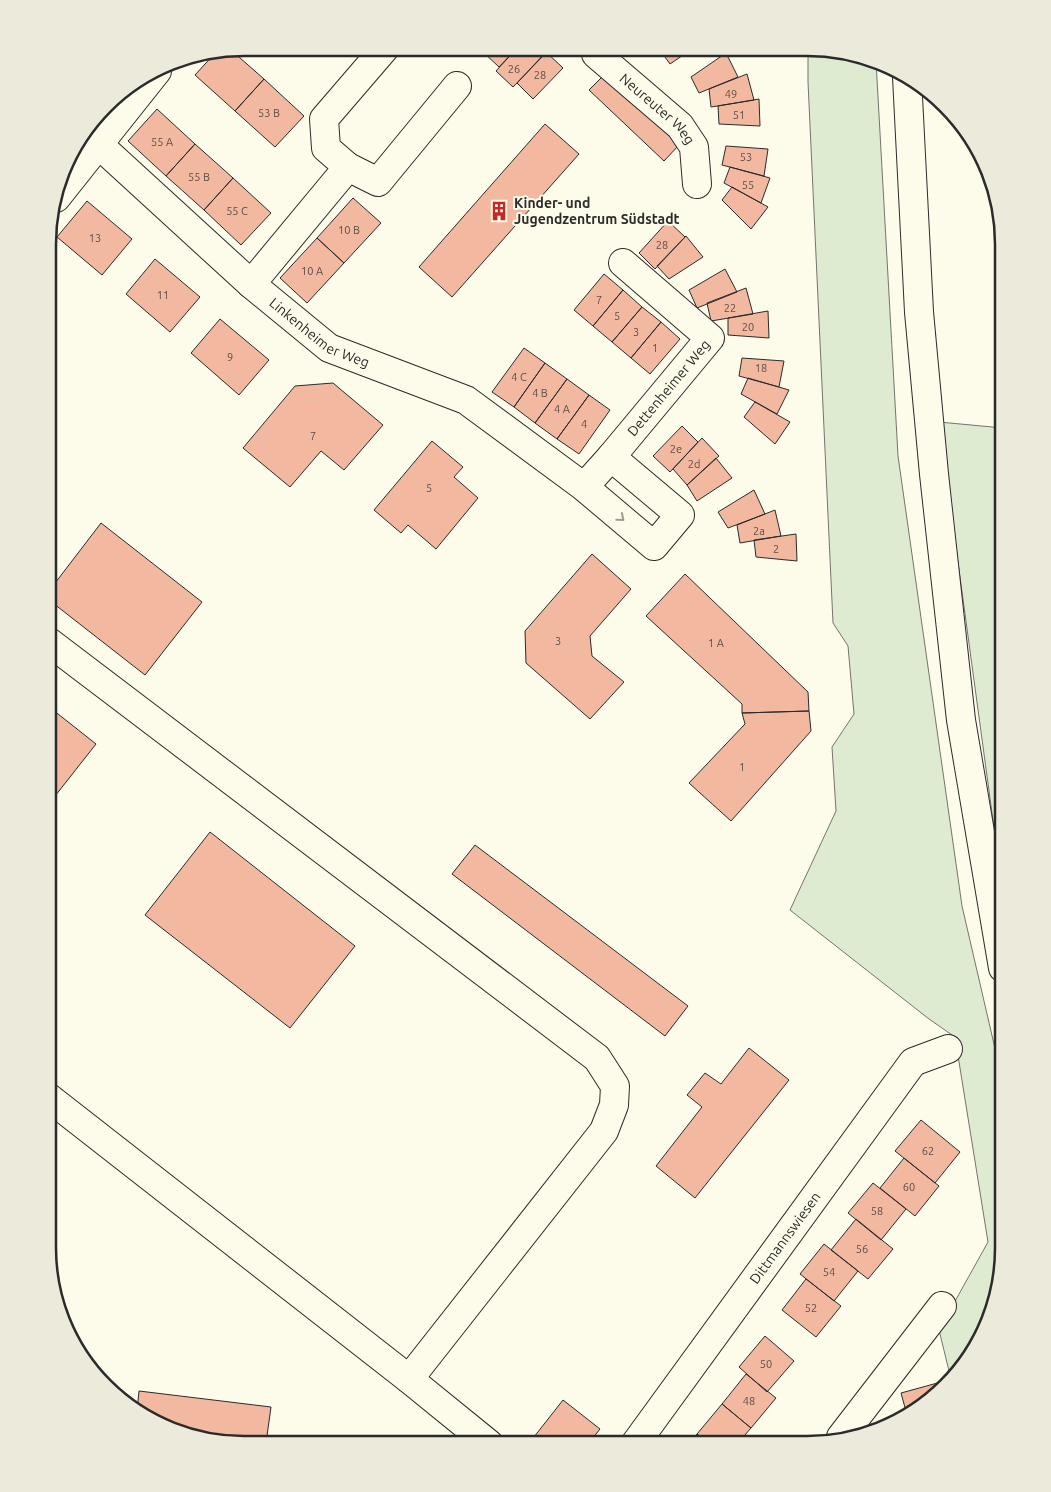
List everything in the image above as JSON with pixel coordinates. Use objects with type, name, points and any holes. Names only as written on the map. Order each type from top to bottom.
[{"type":"street","points":[[378,56],[324,119],[326,148],[348,167],[378,182],[458,86]]},
{"type":"street","name":"Neureuter Weg","points":[[598,56],[680,126],[694,147],[697,184]]},
{"type":"street","points":[[907,86],[919,312],[934,474],[961,720],[995,921]]},
{"type":"street","points":[[70,175],[92,138],[142,87]]},
{"type":"street","name":"Linkenheimer Weg","points":[[92,138],[251,284],[329,348],[466,400],[584,487],[654,546],[680,515],[611,457]]},
{"type":"street","points":[[251,284],[348,167]]},
{"type":"street","name":"Dettenheimer Weg","points":[[611,457],[710,338],[622,263]]},
{"type":"street","points":[[584,487],[611,457]]},
{"type":"street","points":[[56,648],[596,1058],[615,1086],[614,1105],[604,1131],[409,1379]]},
{"type":"street","name":"Dittmannswiesen","points":[[641,1436],[913,1062],[948,1049]]},
{"type":"street","points":[[56,1103],[409,1379],[472,1436]]},
{"type":"street","points":[[845,1432],[942,1306]]},
{"type":"green space","points":[[808,56],[844,60],[876,70],[898,456],[962,906],[995,1048],[995,1248],[993,1273],[985,1308],[980,1320],[970,1342],[949,1371],[939,1330],[988,1242],[955,1037],[929,1019],[790,910],[836,811],[832,747],[854,714],[848,646],[833,623]]},
{"type":"green space","points":[[939,422],[995,427],[995,835]]},
{"type":"building","points":[[238,56],[264,79],[235,111],[195,75],[209,60]]},
{"type":"building","points":[[487,56],[509,56],[499,67]]},
{"type":"building","points":[[510,56],[542,57],[513,87],[496,71]]},
{"type":"building","points":[[542,56],[550,56],[563,68],[533,99],[517,83]]},
{"type":"building","points":[[664,56],[682,56],[670,64]]},
{"type":"building","points":[[722,56],[728,56],[738,77],[699,93],[691,77]]},
{"type":"building","points":[[747,74],[754,100],[711,107],[709,89]]},
{"type":"building","points":[[604,75],[679,145],[664,161],[589,90]]},
{"type":"building","points":[[264,79],[304,116],[275,147],[235,111]]},
{"type":"building","points":[[759,99],[760,126],[719,124],[718,106]]},
{"type":"building","points":[[157,109],[195,144],[166,176],[128,141]]},
{"type":"building","name":"Kinder- und Jugendzentrum Südstadt","points":[[545,124],[579,154],[452,297],[419,267]]},
{"type":"building","points":[[195,144],[233,178],[204,210],[166,176]]},
{"type":"building","points":[[726,146],[768,149],[764,176],[722,165]]},
{"type":"building","points":[[730,167],[770,178],[761,203],[724,183]]},
{"type":"building","points":[[233,178],[271,213],[241,245],[204,210]]},
{"type":"building","points":[[732,187],[768,207],[751,229],[722,200]]},
{"type":"building","points":[[353,198],[381,223],[344,263],[317,238]]},
{"type":"building","points":[[87,201],[132,239],[102,275],[57,237]]},
{"type":"building","points":[[668,221],[685,237],[655,269],[639,253]]},
{"type":"building","points":[[686,236],[703,257],[669,279],[657,266]]},
{"type":"building","points":[[317,238],[344,263],[307,303],[280,278]]},
{"type":"building","points":[[155,259],[200,297],[170,332],[126,294]]},
{"type":"building","points":[[725,269],[737,292],[697,308],[689,290]]},
{"type":"building","points":[[604,274],[623,290],[593,326],[574,310]]},
{"type":"building","points":[[746,288],[753,314],[711,321],[707,303]]},
{"type":"building","points":[[623,290],[642,307],[612,342],[593,326]]},
{"type":"building","points":[[642,307],[661,322],[631,358],[612,342]]},
{"type":"building","points":[[768,311],[769,338],[728,335],[728,318]]},
{"type":"building","points":[[220,319],[269,360],[239,395],[191,353]]},
{"type":"building","points":[[661,322],[680,339],[650,374],[631,358]]},
{"type":"building","points":[[524,348],[545,363],[514,407],[492,392]]},
{"type":"building","points":[[742,358],[784,361],[779,387],[739,376]]},
{"type":"building","points":[[545,363],[567,379],[535,423],[514,407]]},
{"type":"building","points":[[748,378],[789,390],[777,414],[741,394]]},
{"type":"building","points":[[567,379],[589,395],[557,439],[535,423]]},
{"type":"building","points":[[333,383],[383,425],[344,470],[321,451],[290,487],[243,448],[295,386]]},
{"type":"building","points":[[589,395],[610,410],[579,454],[557,439]]},
{"type":"building","points":[[755,402],[790,422],[775,444],[744,417]]},
{"type":"building","points":[[682,426],[698,442],[670,472],[653,456]]},
{"type":"building","points":[[702,438],[719,456],[687,485],[673,469]]},
{"type":"building","points":[[432,441],[463,467],[454,477],[478,498],[436,549],[408,525],[401,533],[374,510]]},
{"type":"building","points":[[716,458],[732,478],[697,501],[687,485]]},
{"type":"building","points":[[754,490],[765,514],[728,528],[718,512]]},
{"type":"building","points":[[775,510],[781,536],[740,543],[737,525]]},
{"type":"building","points":[[101,523],[202,602],[145,675],[56,605],[56,582]]},
{"type":"building","points":[[796,534],[797,561],[756,557],[754,540]]},
{"type":"building","points":[[592,554],[631,589],[590,636],[592,656],[624,682],[590,719],[526,663],[525,631]]},
{"type":"building","points":[[685,574],[808,692],[809,711],[742,713],[742,704],[646,616]]},
{"type":"building","points":[[809,711],[811,731],[731,821],[689,783],[745,724],[742,713]]},
{"type":"building","points":[[56,712],[96,744],[56,795]]},
{"type":"building","points":[[210,832],[355,946],[290,1028],[145,915]]},
{"type":"building","points":[[475,845],[688,1006],[665,1036],[452,874]]},
{"type":"building","points":[[749,1048],[789,1080],[695,1198],[656,1166],[702,1107],[687,1095],[705,1073],[721,1084]]},
{"type":"building","points":[[921,1120],[960,1152],[935,1183],[895,1151]]},
{"type":"building","points":[[904,1158],[939,1186],[915,1216],[880,1188]]},
{"type":"building","points":[[873,1183],[906,1209],[881,1240],[848,1213]]},
{"type":"building","points":[[856,1219],[893,1249],[868,1279],[831,1250]]},
{"type":"building","points":[[824,1244],[858,1271],[834,1301],[800,1274]]},
{"type":"building","points":[[806,1279],[841,1306],[816,1337],[782,1310]]},
{"type":"building","points":[[765,1336],[794,1361],[767,1392],[739,1367]]},
{"type":"building","points":[[746,1374],[776,1398],[751,1428],[722,1404]]},
{"type":"building","points":[[938,1383],[905,1408],[901,1393]]},
{"type":"building","points":[[139,1391],[271,1407],[267,1436],[219,1434],[195,1429],[150,1411],[138,1402]]},
{"type":"building","points":[[563,1400],[600,1429],[594,1436],[535,1436]]},
{"type":"building","points":[[722,1404],[751,1428],[744,1436],[699,1436],[697,1434]]},
{"type":"place","name":"Kinder- und Jugendzentrum Südstadt","points":[[499,211]]}]
